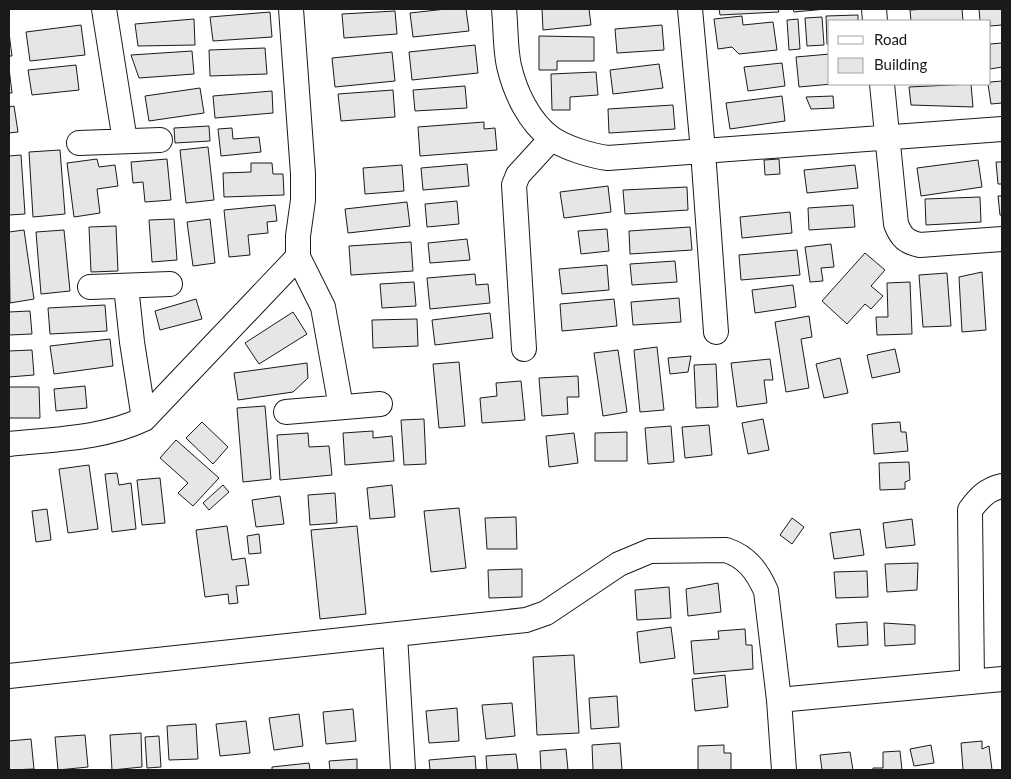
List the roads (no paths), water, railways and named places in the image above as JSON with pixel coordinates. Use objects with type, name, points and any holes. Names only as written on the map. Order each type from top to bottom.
[{"type":"street","points":[[104,9],[125,141]]},
{"type":"street","points":[[291,9],[303,174],[303,200],[298,236],[298,257],[323,307],[342,408]]},
{"type":"street","points":[[504,9],[509,65],[521,101],[536,124],[552,139],[592,156],[608,158],[1002,129]]},
{"type":"street","points":[[690,9],[703,151],[716,332]]},
{"type":"street","points":[[882,85],[896,224],[900,235],[909,243],[920,245],[1002,239]]},
{"type":"street","points":[[524,349],[514,185],[518,175],[552,139]]},
{"type":"street","points":[[79,143],[160,140]]},
{"type":"street","points":[[9,444],[111,432],[127,427],[144,418],[298,257]]},
{"type":"street","points":[[90,287],[170,284]]},
{"type":"street","points":[[126,286],[132,342],[144,418]]},
{"type":"street","points":[[286,412],[380,404]]},
{"type":"street","points":[[972,682],[970,510],[982,495],[995,487],[1002,486]]},
{"type":"street","points":[[9,676],[526,620],[546,613],[619,564],[650,551],[726,550],[737,554],[748,562],[759,574],[766,591],[779,700],[784,770]]},
{"type":"street","points":[[395,635],[403,770]]},
{"type":"street","points":[[779,700],[1002,679]]}]
